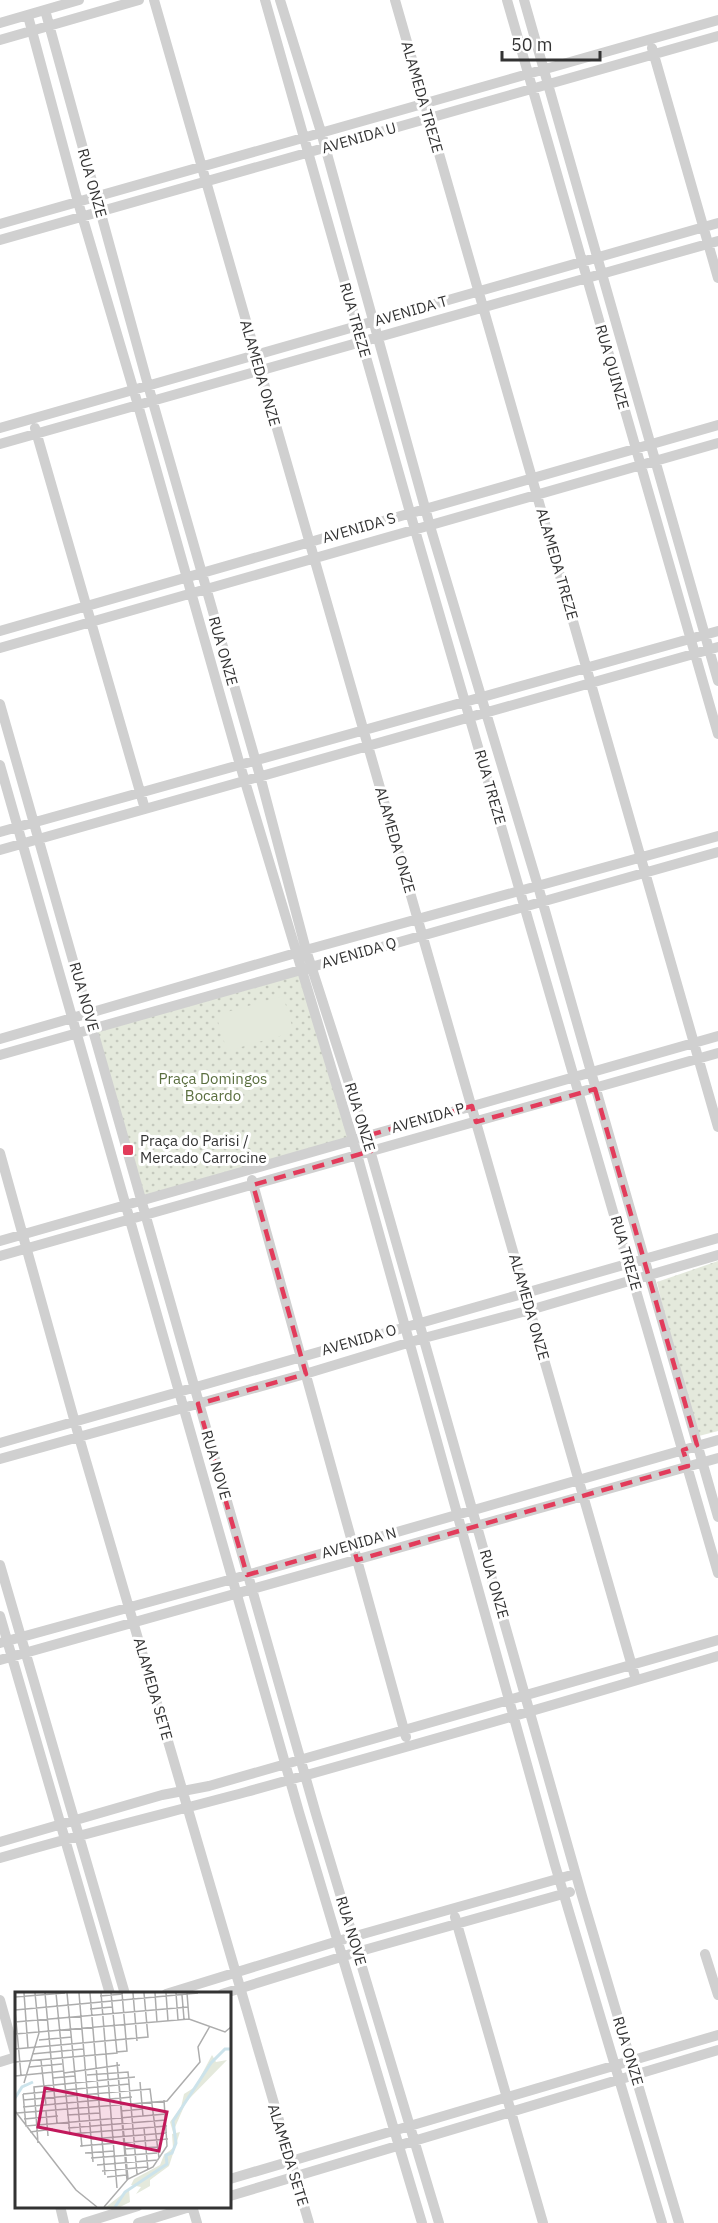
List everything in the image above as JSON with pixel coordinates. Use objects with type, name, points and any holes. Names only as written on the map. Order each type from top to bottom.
[{"type":"street","points":[[0,23],[79,0]]},
{"type":"street","points":[[0,40],[139,0]]},
{"type":"street","name":"ALAMEDA ONZE","points":[[154,0],[636,1680]]},
{"type":"street","name":"RUA TREZE","points":[[265,0],[415,530],[718,1573]]},
{"type":"street","name":"RUA TREZE","points":[[280,0],[321,132],[430,526],[538,886],[718,1516]]},
{"type":"street","name":"ALAMEDA TREZE","points":[[395,0],[718,1127]]},
{"type":"street","name":"RUA QUINZE","points":[[507,0],[718,734]]},
{"type":"street","name":"RUA QUINZE","points":[[524,0],[705,635],[713,649],[718,681]]},
{"type":"street","name":"RUA ONZE","points":[[45,10],[95,197],[260,776],[301,952],[301,969],[353,1140],[563,1893],[662,2223]]},
{"type":"street","name":"RUA ONZE","points":[[28,16],[82,217],[240,765],[301,952],[313,966],[371,1151],[531,1712],[579,1889],[679,2223]]},
{"type":"street","name":"AVENIDA U","points":[[0,224],[718,20]]},
{"type":"street","name":"AVENIDA U","points":[[0,240],[718,36]]},
{"type":"street","points":[[649,39],[703,227],[713,242],[718,278]]},
{"type":"street","name":"AVENIDA T","points":[[0,428],[718,223]]},
{"type":"street","name":"AVENIDA T","points":[[0,444],[713,242]]},
{"type":"street","points":[[32,419],[144,809]]},
{"type":"street","name":"AVENIDA S","points":[[0,631],[718,425]]},
{"type":"street","name":"AVENIDA S","points":[[0,648],[718,443]]},
{"type":"street","points":[[0,831],[718,631]]},
{"type":"street","points":[[0,850],[713,649]]},
{"type":"street","name":"RUA NOVE","points":[[0,704],[300,1760],[439,2223]]},
{"type":"street","name":"RUA NOVE","points":[[0,765],[290,1780],[422,2223]]},
{"type":"street","name":"AVENIDA Q","points":[[0,1039],[301,952],[718,836]]},
{"type":"street","name":"AVENIDA Q","points":[[0,1055],[718,852]]},
{"type":"street","name":"AVENIDA P","points":[[0,1241],[718,1036]]},
{"type":"street","name":"AVENIDA P","points":[[0,1256],[718,1053]]},
{"type":"street","name":"ALAMEDA SETE","points":[[0,1153],[79,1437],[309,2223]]},
{"type":"street","points":[[249,1171],[408,1746]]},
{"type":"street","name":"AVENIDA O","points":[[0,1443],[718,1238]]},
{"type":"street","name":"AVENIDA O","points":[[0,1459],[306,1374],[424,1338],[530,1310],[718,1255]]},
{"type":"street","name":"AVENIDA N","points":[[4,1642],[718,1440]]},
{"type":"street","name":"AVENIDA N","points":[[0,1660],[718,1458]]},
{"type":"street","points":[[0,1565],[124,1992]]},
{"type":"street","points":[[0,1616],[4,1642],[12,1657],[109,1992]]},
{"type":"street","points":[[0,1842],[75,1819],[286,1765],[718,1640]]},
{"type":"street","points":[[0,1858],[80,1834],[290,1780],[514,1717],[718,1656]]},
{"type":"street","points":[[171,1992],[338,1941],[575,1874]]},
{"type":"street","points":[[228,1992],[342,1956],[579,1889]]},
{"type":"street","points":[[453,1908],[543,2223]]},
{"type":"street","points":[[705,1954],[718,1995]]},
{"type":"street","points":[[0,2000],[14,2040],[0,2044]]},
{"type":"street","points":[[231,2179],[718,2035]]},
{"type":"street","points":[[231,2196],[718,2050]]},
{"type":"street","points":[[0,2062],[15,2057]]},
{"type":"street","points":[[60,2208],[64,2223]]},
{"type":"street","points":[[84,2223],[132,2208]]},
{"type":"street","points":[[193,2208],[197,2223]]},
{"type":"street","points":[[138,2223],[176,2209],[180,2223]]},
{"type":"highlighted area","points":[[595,1089],[697,1445],[683,1450],[688,1466],[357,1560],[353,1545],[247,1575],[198,1404],[306,1374],[253,1185],[371,1151],[366,1136],[472,1106],[476,1122]]},
{"type":"green space","name":"Praça Domingos Bocardo","points":[[299,973],[351,1139],[143,1199],[96,1030]]},
{"type":"green space","points":[[283,996],[294,1032],[227,1051],[216,1015]]},
{"type":"green space","points":[[718,1261],[718,1431],[699,1436],[675,1360],[657,1282]]},
{"type":"place","name":"Praça do Parisi / Mercado Carrocine","points":[[128,1150]]}]
